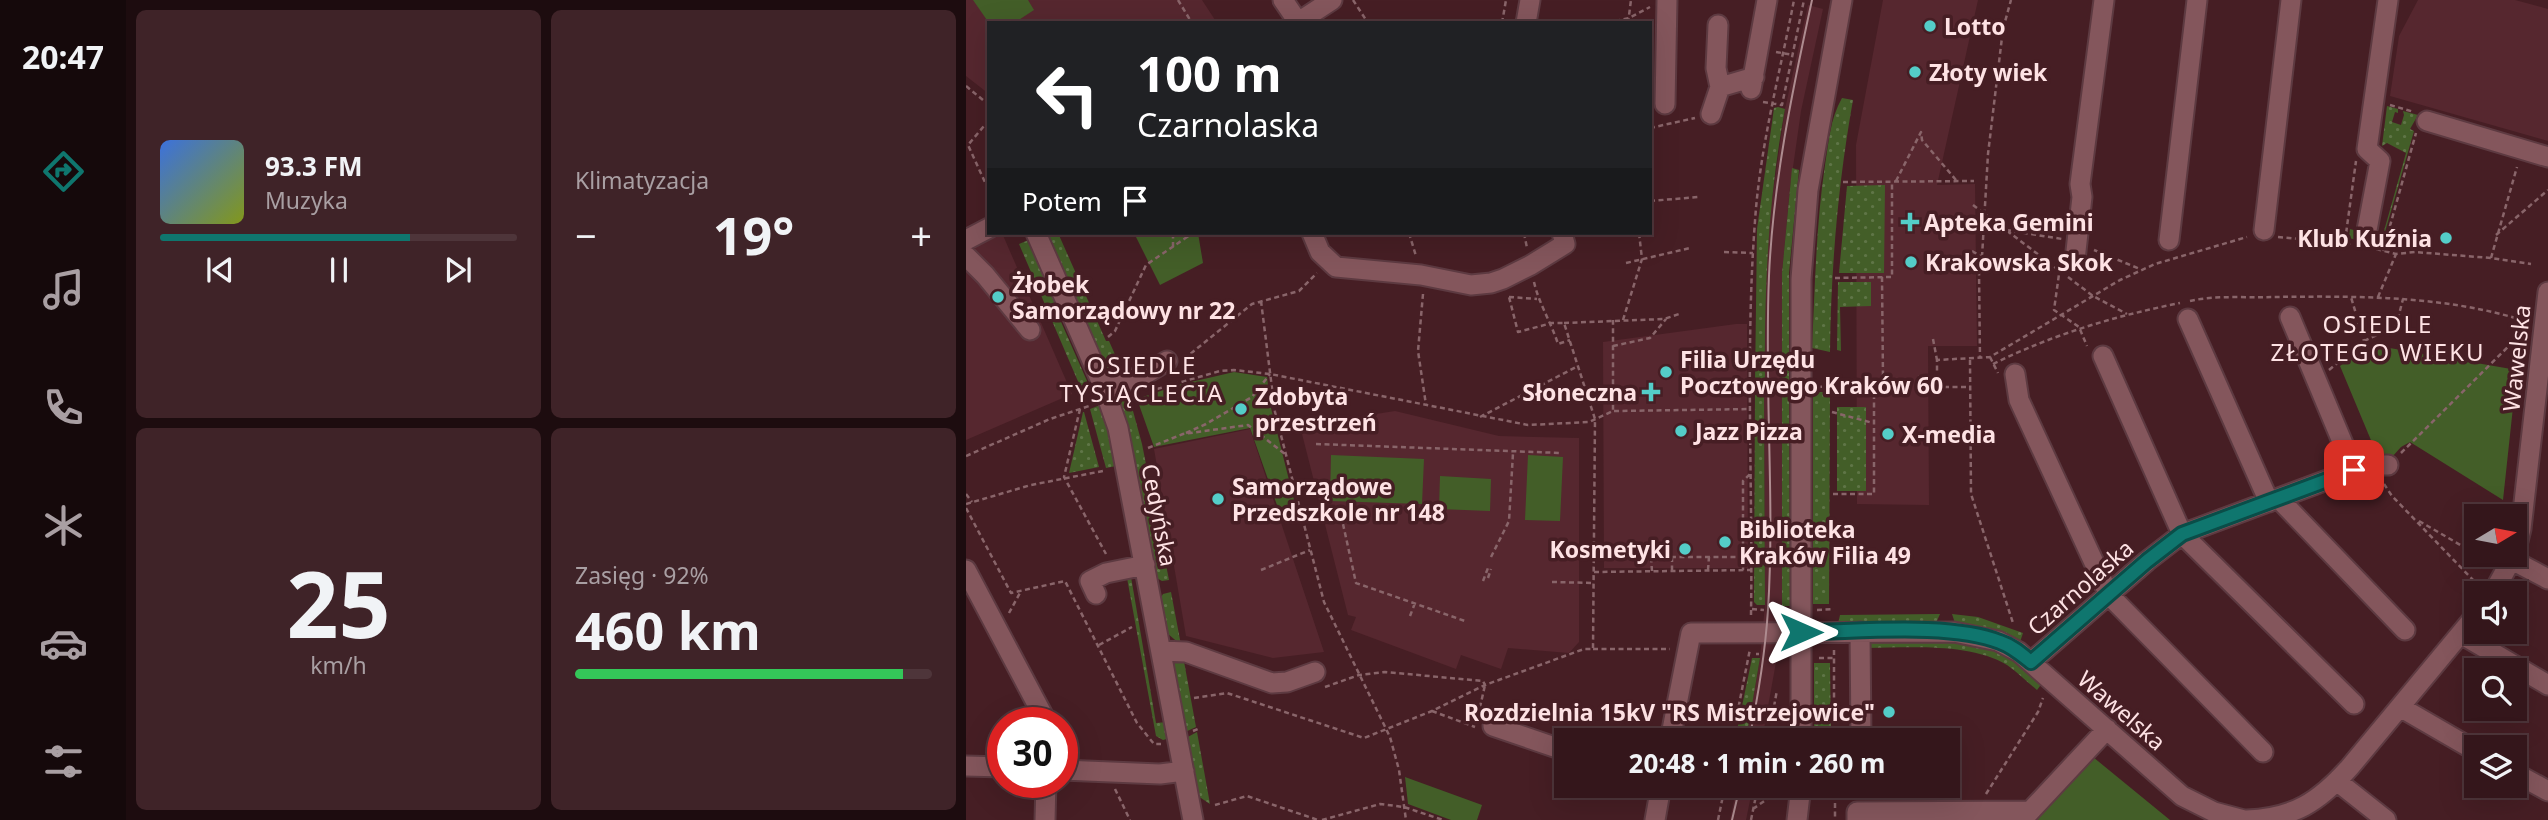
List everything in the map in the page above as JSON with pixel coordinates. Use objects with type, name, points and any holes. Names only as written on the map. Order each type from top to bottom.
[{"type":"street","points":[[1283,0],[1296,21]]},
{"type":"street","points":[[1300,21],[1332,0]]},
{"type":"street","points":[[1525,21],[1530,0]]},
{"type":"street","points":[[1720,88],[1752,83],[1767,0]]},
{"type":"street","points":[[1801,728],[1801,279],[1808,190],[1842,0]]},
{"type":"street","points":[[2064,260],[2082,197],[2080,184],[2104,0]]},
{"type":"street","points":[[2169,240],[2197,0]]},
{"type":"street","points":[[2264,234],[2291,0]]},
{"type":"street","points":[[2367,230],[2380,160],[2367,149],[2388,0]]},
{"type":"street","points":[[1659,3],[1665,104]]},
{"type":"street","points":[[1711,114],[1720,88],[1716,68],[1718,25]]},
{"type":"street","points":[[2424,117],[2548,157]]},
{"type":"street","points":[[966,240],[987,229]]},
{"type":"street","name":"Cedyńska","points":[[1037,235],[1099,396],[1121,440],[1193,820]]},
{"type":"street","points":[[1313,235],[1320,252],[1336,267],[1421,275],[1471,285],[1491,283],[1531,265],[1565,244],[1563,235]]},
{"type":"street","points":[[966,256],[1030,330]]},
{"type":"street","name":"Wawelska","points":[[2524,504],[2548,292]]},
{"type":"street","points":[[2290,317],[2354,470]]},
{"type":"street","points":[[2188,319],[2274,500],[2405,630]]},
{"type":"street","points":[[2103,356],[2182,534],[2354,704]]},
{"type":"street","points":[[1099,396],[1176,360]]},
{"type":"street","points":[[2015,374],[2019,400],[2109,595],[2263,752]]},
{"type":"street","name":"Czarnolaska","points":[[2031,662],[2182,534],[2354,470],[2376,465],[2385,473]]},
{"type":"street","points":[[1096,593],[1090,581],[1106,573],[1145,565]]},
{"type":"street","points":[[2526,567],[2548,579]]},
{"type":"street","points":[[966,570],[1039,707]]},
{"type":"street","name":"Wawelska","points":[[1672,728],[1691,633],[1965,634],[1998,641],[2019,652],[2182,796],[2214,812],[2246,820],[2284,816],[2302,809],[2338,782],[2464,631]]},
{"type":"street","points":[[1860,632],[1861,728]]},
{"type":"street","points":[[2461,635],[2548,685]]},
{"type":"street","points":[[1161,651],[1186,652],[1272,683],[1320,680]]},
{"type":"street","points":[[2400,707],[2464,744]]},
{"type":"street","points":[[1486,721],[1554,746]]},
{"type":"street","points":[[1857,820],[1857,812],[1978,811],[2026,816],[2107,729]]},
{"type":"street","points":[[966,765],[987,766]]},
{"type":"street","points":[[1078,770],[1160,774],[1184,771]]},
{"type":"street","points":[[2527,779],[2548,791]]},
{"type":"street","points":[[2338,782],[2386,820]]},
{"type":"street","points":[[1045,820],[1046,798]]},
{"type":"street","points":[[1655,820],[1659,798]]},
{"type":"path","points":[[1178,0],[1191,21]]},
{"type":"path","points":[[1353,0],[1367,21]]},
{"type":"path","points":[[1502,21],[1506,0]]},
{"type":"path","points":[[1629,20],[1631,0]]},
{"type":"path","points":[[1751,618],[1753,253],[1757,199],[1772,103],[1794,0]]},
{"type":"path","points":[[1772,103],[1782,105],[1804,0]]},
{"type":"path","points":[[1980,359],[1979,270],[1982,257],[1987,153],[2003,29],[2011,0]]},
{"type":"path","points":[[1629,20],[1659,3]]},
{"type":"path","points":[[966,86],[987,104]]},
{"type":"path","points":[[2373,102],[2424,117],[2383,251]]},
{"type":"path","points":[[1652,128],[1687,120]]},
{"type":"path","points":[[987,122],[967,144],[987,187]]},
{"type":"path","points":[[1835,278],[1892,277],[1894,181],[1921,132],[1922,140],[1956,180]]},
{"type":"path","points":[[2491,258],[2522,149]]},
{"type":"path","points":[[1843,182],[1974,181]]},
{"type":"path","points":[[2496,235],[2548,190]]},
{"type":"path","points":[[1652,201],[1698,197]]},
{"type":"path","points":[[1973,205],[2064,260],[2093,296],[2127,314]]},
{"type":"path","points":[[1937,360],[1990,357],[2120,280],[2155,264],[2264,234],[2346,241],[2396,254],[2415,252],[2531,264]]},
{"type":"path","points":[[1173,235],[1173,247]]},
{"type":"path","points":[[1108,337],[1115,331],[1146,265],[1186,235]]},
{"type":"path","points":[[1410,235],[1423,290],[1418,351],[1426,405]]},
{"type":"path","points":[[1623,320],[1642,259],[1639,235]]},
{"type":"path","points":[[2063,239],[2064,260],[2053,310],[2079,327],[2094,360],[2103,356]]},
{"type":"path","points":[[1626,263],[1690,248]]},
{"type":"path","points":[[1972,251],[1982,257]]},
{"type":"path","points":[[1724,252],[1753,253]]},
{"type":"path","points":[[2378,298],[2396,254]]},
{"type":"path","points":[[1176,360],[1252,304],[1299,291],[1328,260]]},
{"type":"path","points":[[1531,265],[1538,299],[1552,323],[1558,344],[1570,340]]},
{"type":"path","points":[[1882,277],[1883,378]]},
{"type":"path","points":[[1509,297],[1518,332],[1552,323],[1669,317],[1679,314]]},
{"type":"path","points":[[2351,297],[2364,341]]},
{"type":"path","points":[[1990,357],[1993,364],[2036,343],[2079,327],[2200,299],[2403,299],[2478,310],[2544,326]]},
{"type":"path","points":[[2316,379],[2364,341],[2396,326],[2403,299]]},
{"type":"path","points":[[1261,301],[1275,412],[1324,602],[1386,730],[1399,770],[1406,820]]},
{"type":"path","points":[[1613,346],[1650,338],[1669,317]]},
{"type":"path","points":[[1613,320],[1613,411]]},
{"type":"path","points":[[1195,698],[1227,693],[1364,738],[1432,711],[1485,685],[1584,649],[1593,649],[1595,419],[1564,323]]},
{"type":"path","points":[[2404,450],[2524,331]]},
{"type":"path","points":[[1933,339],[1937,360],[1937,387],[1970,387]]},
{"type":"path","points":[[1970,359],[1971,494],[2013,623]]},
{"type":"path","points":[[1479,417],[1578,366]]},
{"type":"path","points":[[1155,383],[1150,390],[1234,370],[1270,374],[1528,425],[1589,422],[1613,411],[1751,409]]},
{"type":"path","points":[[1148,447],[1206,424],[1252,397],[1270,374]]},
{"type":"path","points":[[1918,377],[1937,377]]},
{"type":"path","points":[[1810,387],[1874,384],[1883,378],[1889,378]]},
{"type":"path","points":[[1833,494],[1874,494],[1874,384]]},
{"type":"path","points":[[966,456],[1080,409],[1099,396]]},
{"type":"path","points":[[1080,409],[1064,477],[1108,556]]},
{"type":"path","points":[[1832,412],[1874,424]]},
{"type":"path","points":[[1183,434],[1248,425],[1285,454]]},
{"type":"path","points":[[1316,444],[1561,453]]},
{"type":"path","points":[[1491,557],[1509,521],[1513,452]]},
{"type":"path","points":[[1103,471],[1064,477],[972,502],[966,506],[1011,593],[1067,580],[1136,723],[1154,744],[1163,743]]},
{"type":"path","points":[[2385,473],[2392,496],[2474,581]]},
{"type":"path","points":[[1743,570],[1743,481],[1751,474]]},
{"type":"path","points":[[966,494],[972,502]]},
{"type":"path","points":[[2416,519],[2464,547]]},
{"type":"path","points":[[1343,524],[1356,583],[1465,621]]},
{"type":"path","points":[[1261,570],[1310,549]]},
{"type":"path","points":[[1652,571],[1651,557],[1743,557]]},
{"type":"path","points":[[1672,557],[1672,570]]},
{"type":"path","points":[[1708,570],[1709,557]]},
{"type":"path","points":[[1483,580],[1489,569],[1488,578]]},
{"type":"path","points":[[1593,572],[1752,570]]},
{"type":"path","points":[[1552,582],[1593,583]]},
{"type":"path","points":[[994,622],[1012,611],[1021,592]]},
{"type":"path","points":[[1410,616],[1415,603]]},
{"type":"path","points":[[1752,609],[1764,610]]},
{"type":"path","points":[[1814,610],[1834,609]]},
{"type":"path","points":[[1099,645],[1132,627]]},
{"type":"path","points":[[1834,639],[1835,728]]},
{"type":"path","points":[[1734,728],[1749,653]]},
{"type":"path","points":[[1812,658],[1834,658]]},
{"type":"path","points":[[1320,680],[1385,672],[1483,681],[1486,721],[1491,732],[1432,711]]},
{"type":"path","points":[[1770,728],[1777,690]]},
{"type":"path","points":[[1978,811],[1987,791],[2038,712],[2043,698]]},
{"type":"path","points":[[1111,783],[1130,820]]},
{"type":"path","points":[[1215,805],[1247,796],[1320,820],[1380,804],[1404,807],[1439,820]]},
{"type":"path","points":[[1718,820],[1723,798]]},
{"type":"path","points":[[1751,820],[1756,798]]},
{"type":"path","points":[[1835,798],[1835,820]]},
{"type":"path","points":[[1754,809],[1797,803]]},
{"type":"shaded area","points":[[966,0],[1202,0],[1216,21],[987,21],[987,92],[966,76]]},
{"type":"shaded area","points":[[1883,0],[1978,0],[1937,185],[1975,184],[1977,346],[1928,346],[1929,505],[1857,504],[1856,145]]},
{"type":"shaded area","points":[[2418,0],[2515,0],[2548,9],[2548,141],[2390,96],[2399,36]]},
{"type":"shaded area","points":[[1808,5],[1823,9],[1801,111],[1790,188],[1782,273],[1782,383],[1765,384],[1765,288],[1771,206],[1785,109]]},
{"type":"shaded area","name":"Żłobek Samorządowy nr 22","points":[[994,235],[1003,235],[1072,394],[966,440],[966,254]]},
{"type":"shaded area","points":[[1747,324],[1748,568],[1604,568],[1603,342]]},
{"type":"shaded area","points":[[1764,392],[1782,392],[1782,606],[1778,651],[1764,728],[1748,728],[1760,658],[1765,605]]},
{"type":"shaded area","points":[[1395,411],[1499,436],[1579,438],[1579,642],[1569,653],[1508,648],[1501,669],[1461,655],[1456,669],[1351,630],[1356,617],[1348,615],[1300,426]]},
{"type":"shaded area","name":"Samorządowe Przedszkole nr 148","points":[[1250,429],[1324,652],[1273,658],[1186,636],[1154,449]]},
{"type":"shaded area","points":[[1735,798],[1751,798],[1746,820],[1730,820]]},
{"type":"green space","points":[[973,0],[1028,0],[1034,10],[1017,21],[988,21]]},
{"type":"green space","points":[[1842,98],[1853,100],[1836,226],[1830,352],[1812,348],[1815,279],[1825,165],[1832,122]]},
{"type":"green space","points":[[2387,106],[2398,109],[2392,122],[2401,125],[2403,111],[2418,115],[2410,129],[2414,131],[2381,246],[2349,238],[2350,229],[2382,238],[2406,153],[2387,143],[2382,146]]},
{"type":"green space","points":[[1774,108],[1785,109],[1768,246],[1765,384],[1755,384],[1757,229]]},
{"type":"green space","points":[[1792,168],[1799,170],[1789,273],[1789,383],[1782,383],[1782,273]]},
{"type":"green space","points":[[1885,185],[1884,273],[1839,273],[1847,186]]},
{"type":"green space","points":[[1044,235],[1059,235],[1125,377],[1107,381]]},
{"type":"green space","points":[[1135,235],[1198,235],[1203,263],[1160,285]]},
{"type":"green space","points":[[1031,239],[1061,307],[1058,315],[1087,381],[1083,393],[1019,244]]},
{"type":"green space","points":[[1838,282],[1871,282],[1871,306],[1840,307],[1841,351],[1837,350]]},
{"type":"green space","points":[[2378,346],[2517,370],[2503,500],[2410,442],[2392,457],[2378,457],[2340,366],[2357,352]]},
{"type":"green space","points":[[1234,372],[1267,377],[1271,408],[1297,512],[1278,508],[1250,428],[1154,447],[1137,399],[1178,385]]},
{"type":"green space","points":[[1755,392],[1764,392],[1765,605],[1757,605],[1754,602]]},
{"type":"green space","points":[[1782,392],[1789,392],[1790,606],[1782,606]]},
{"type":"green space","points":[[1813,392],[1830,392],[1829,604],[1813,604]]},
{"type":"green space","points":[[1130,400],[1142,444],[1169,580],[1162,581],[1155,577],[1116,402]]},
{"type":"green space","points":[[1103,404],[1116,466],[1106,468],[1090,409]]},
{"type":"green space","points":[[1837,407],[1866,407],[1866,491],[1837,491]]},
{"type":"green space","points":[[1083,412],[1099,467],[1069,473]]},
{"type":"green space","points":[[1331,455],[1424,459],[1422,504],[1330,501]]},
{"type":"green space","points":[[1528,455],[1563,457],[1560,521],[1525,520]]},
{"type":"green space","points":[[1440,476],[1491,479],[1490,511],[1439,509]]},
{"type":"green space","points":[[1131,577],[1156,723],[1167,722],[1170,738],[1163,740],[1156,736],[1127,578]]},
{"type":"green space","points":[[1171,592],[1181,645],[1167,633],[1160,599],[1163,594]]},
{"type":"green space","points":[[1940,614],[1936,623],[1838,624],[1840,615]]},
{"type":"green space","points":[[1952,614],[1978,617],[2023,633],[2020,642],[1984,628],[1955,623]]},
{"type":"green space","points":[[1868,639],[1931,639],[1978,644],[2007,655],[2043,682],[2037,690],[2007,665],[1975,653],[1918,647],[1865,648]]},
{"type":"green space","points":[[1183,656],[1196,727],[1183,733],[1172,670],[1176,659]]},
{"type":"green space","points":[[1752,658],[1760,658],[1748,728],[1737,728]]},
{"type":"green space","points":[[1814,663],[1830,663],[1831,728],[1814,728]]},
{"type":"green space","points":[[1197,732],[1210,804],[1195,794],[1184,739]]},
{"type":"green space","points":[[2093,757],[2170,820],[2036,820]]},
{"type":"green space","points":[[1405,777],[1482,805],[1477,820],[1451,820],[1408,804]]},
{"type":"tram line","points":[[1751,728],[1765,643],[1770,568],[1768,318],[1771,241],[1785,138],[1812,0]]},
{"type":"tram line","points":[[1732,820],[1737,798]]},
{"type":"place","name":"Lotto","points":[[1930,26]]},
{"type":"place","name":"Złoty wiek","points":[[1915,72]]},
{"type":"place","name":"Apteka Gemini","points":[[1910,222]]},
{"type":"place","name":"Klub Kuźnia","points":[[2446,238]]},
{"type":"place","name":"Krakowska Skok","points":[[1911,262]]},
{"type":"place","name":"Żłobek Samorządowy nr 22","points":[[998,297]]},
{"type":"place","name":"Filia Urzędu Pocztowego Kraków 60","points":[[1666,372]]},
{"type":"place","name":"Słoneczna","points":[[1651,392]]},
{"type":"place","name":"Zdobyta przestrzeń","points":[[1241,409]]},
{"type":"place","name":"Jazz Pizza","points":[[1681,431]]},
{"type":"place","name":"X-media","points":[[1888,434]]},
{"type":"place","name":"Samorządowe Przedszkole nr 148","points":[[1218,499]]},
{"type":"place","name":"Biblioteka Kraków Filia 49","points":[[1725,542]]},
{"type":"place","name":"Kosmetyki","points":[[1685,549]]},
{"type":"place","name":"Rozdzielnia 15kV \"RS Mistrzejowice\"","points":[[1889,712]]},
{"type":"district","name":"OSIEDLE ZŁOTEGO WIEKU","points":[[2378,337]]},
{"type":"district","name":"OSIEDLE TYSIĄCLECIA","points":[[1142,378]]},
{"type":"route","points":[[1801,632],[1954,632],[1998,641],[2031,662],[2182,534],[2354,470]]}]
